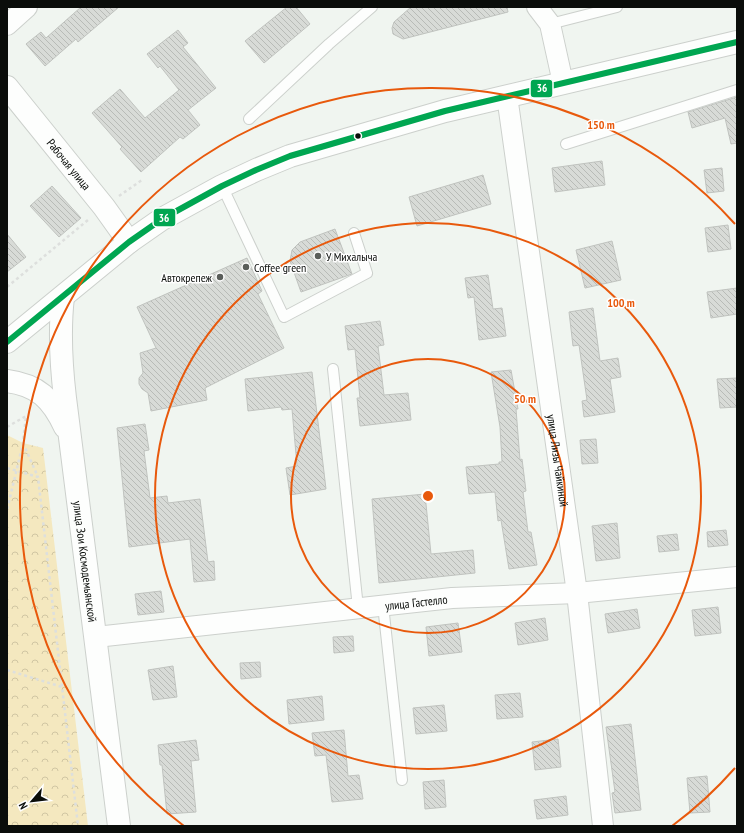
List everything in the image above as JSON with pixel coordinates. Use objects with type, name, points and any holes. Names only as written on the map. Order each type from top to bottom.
[{"type":"main road","points":[[7,342],[129,242],[162,220],[222,186],[290,156],[391,126],[507,96],[737,42]]},
{"type":"main road","name":"Рабочая улица","points":[[7,87],[104,207],[129,242]]},
{"type":"main road","name":"улица Зои Космодемьянской","points":[[63,297],[60,326],[60,350],[119,826]]},
{"type":"main road","points":[[7,381],[18,382],[43,394],[53,404],[71,438]]},
{"type":"street","points":[[7,25],[27,7]]},
{"type":"street","points":[[537,7],[550,24],[563,83]]},
{"type":"street","name":"улица Лизы Чайкиной","points":[[507,96],[577,593],[603,826]]},
{"type":"street","name":"улица Гастелло","points":[[96,637],[452,598],[577,593],[737,577]]},
{"type":"lane","points":[[249,120],[328,44],[372,7]]},
{"type":"lane","points":[[550,24],[617,7]]},
{"type":"lane","points":[[566,144],[737,90]]},
{"type":"lane","points":[[222,186],[284,317],[367,273],[354,233]]},
{"type":"lane","points":[[333,369],[358,608]]},
{"type":"lane","points":[[382,605],[402,780]]},
{"type":"path","points":[[7,287],[104,207],[142,180]]},
{"type":"path","points":[[7,427],[26,416],[23,443],[7,510]]},
{"type":"path","points":[[23,443],[38,477],[78,826]]},
{"type":"path","points":[[7,468],[16,472],[38,477]]},
{"type":"path","points":[[7,670],[62,687]]},
{"type":"green space","points":[[7,435],[23,443],[43,448],[88,826],[7,826]]},
{"type":"building","points":[[81,7],[119,7],[78,42],[76,39],[45,66],[26,44],[41,32],[46,38]]},
{"type":"building","points":[[287,7],[296,7],[310,24],[264,63],[245,41]]},
{"type":"building","points":[[411,7],[507,7],[508,12],[403,39],[393,34],[392,28],[394,22]]},
{"type":"building","points":[[178,30],[188,43],[183,47],[216,88],[188,110],[200,125],[183,139],[180,137],[141,172],[120,149],[122,147],[92,113],[120,89],[145,118],[179,90],[160,66],[158,68],[147,54]]},
{"type":"building","points":[[737,97],[737,143],[731,144],[725,118],[692,128],[688,112]]},
{"type":"building","points":[[602,161],[605,185],[555,192],[552,168]]},
{"type":"building","points":[[722,168],[724,191],[707,193],[704,170]]},
{"type":"building","points":[[483,175],[491,204],[417,226],[409,197]]},
{"type":"building","points":[[52,186],[81,218],[59,237],[30,206]]},
{"type":"building","points":[[728,225],[731,249],[708,252],[705,228]]},
{"type":"building","name":"У Михалыча","points":[[335,229],[352,274],[301,292],[290,261],[292,250],[300,242]]},
{"type":"building","points":[[7,234],[26,257],[7,272]]},
{"type":"building","points":[[612,241],[621,280],[585,288],[576,250]]},
{"type":"building","points":[[247,258],[262,291],[258,294],[284,348],[205,388],[207,400],[151,411],[148,393],[142,389],[139,384],[139,378],[143,373],[140,353],[156,348],[137,307]]},
{"type":"building","points":[[488,275],[493,309],[502,308],[506,336],[479,340],[474,297],[468,298],[465,278]]},
{"type":"building","points":[[737,288],[737,314],[711,318],[707,292]]},
{"type":"building","points":[[593,308],[600,361],[618,358],[621,377],[610,379],[615,412],[584,417],[582,401],[587,400],[579,345],[573,346],[569,312]]},
{"type":"building","points":[[380,321],[384,345],[378,346],[384,395],[408,393],[411,420],[360,426],[357,398],[360,398],[355,349],[348,350],[345,326]]},
{"type":"building","points":[[511,370],[518,409],[516,409],[520,460],[522,459],[526,491],[523,492],[528,532],[531,532],[537,565],[509,569],[501,520],[498,521],[495,492],[469,494],[466,467],[499,464],[499,462],[502,462],[500,427],[491,372]]},
{"type":"building","points":[[312,372],[326,489],[290,495],[286,468],[297,466],[292,409],[282,410],[281,407],[248,411],[245,379]]},
{"type":"building","points":[[737,378],[737,407],[720,408],[717,379]]},
{"type":"building","points":[[145,424],[149,450],[144,451],[150,498],[167,496],[168,503],[200,499],[208,562],[214,561],[215,580],[194,582],[190,539],[129,547],[117,428]]},
{"type":"building","points":[[596,439],[598,463],[582,464],[580,440]]},
{"type":"building","points":[[425,494],[431,554],[473,550],[475,573],[379,583],[372,499]]},
{"type":"building","points":[[617,523],[620,558],[596,561],[592,526]]},
{"type":"building","points":[[726,530],[728,545],[708,547],[707,532]]},
{"type":"building","points":[[677,534],[679,550],[659,552],[657,536]]},
{"type":"building","points":[[161,591],[164,612],[138,615],[135,594]]},
{"type":"building","points":[[718,607],[721,633],[695,636],[692,610]]},
{"type":"building","points":[[637,609],[640,628],[608,633],[605,614]]},
{"type":"building","points":[[545,618],[548,640],[518,645],[515,623]]},
{"type":"building","points":[[458,623],[462,652],[429,656],[426,627]]},
{"type":"building","points":[[353,636],[354,651],[334,653],[333,637]]},
{"type":"building","points":[[260,662],[261,677],[241,679],[240,663]]},
{"type":"building","points":[[173,666],[177,697],[153,700],[148,670]]},
{"type":"building","points":[[520,693],[523,717],[497,719],[495,695]]},
{"type":"building","points":[[322,696],[324,720],[289,724],[287,700]]},
{"type":"building","points":[[444,705],[447,731],[416,734],[413,708]]},
{"type":"building","points":[[631,724],[641,810],[615,813],[612,793],[615,792],[606,727]]},
{"type":"building","points":[[344,730],[348,776],[359,775],[363,799],[332,802],[326,755],[315,756],[312,733]]},
{"type":"building","points":[[558,739],[561,767],[535,770],[532,742]]},
{"type":"building","points":[[196,740],[199,760],[191,761],[196,812],[167,814],[162,765],[160,765],[158,745]]},
{"type":"building","points":[[707,776],[710,812],[690,813],[687,778]]},
{"type":"building","points":[[444,780],[446,807],[425,809],[423,782]]},
{"type":"building","points":[[566,796],[568,815],[537,819],[534,800]]},
{"type":"transit line","name":"36","points":[[7,342],[129,242],[162,219],[222,186],[290,156],[445,111],[737,42]]},
{"type":"place","name":"У Михалыча","points":[[318,256]]},
{"type":"place","name":"Coffee green","points":[[246,267]]},
{"type":"place","name":"Автокрепеж","points":[[220,277]]}]
